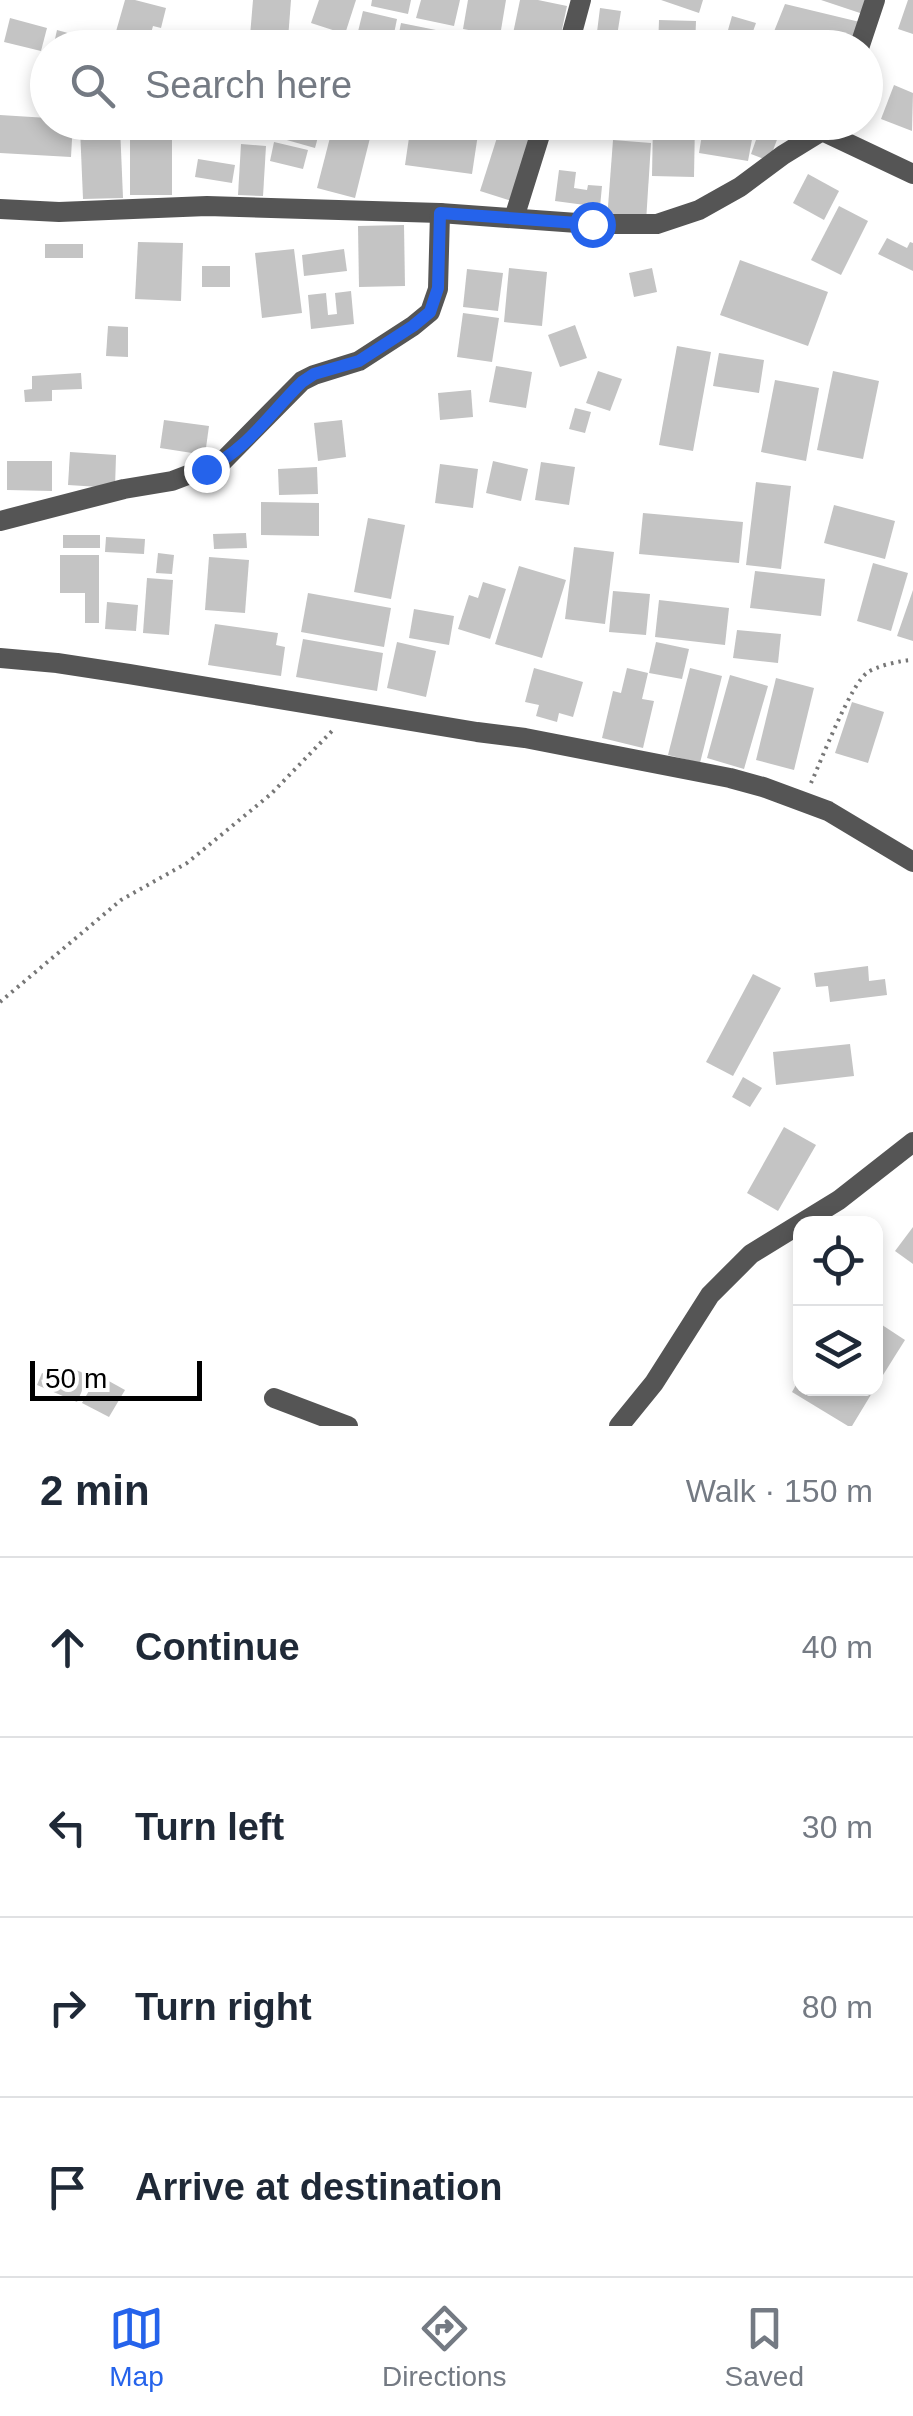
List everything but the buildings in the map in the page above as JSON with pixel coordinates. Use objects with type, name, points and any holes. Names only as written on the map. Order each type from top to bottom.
[{"type":"street","points":[[573,30],[581,0]]},
{"type":"street","points":[[865,30],[874,0]]},
{"type":"street","points":[[514,218],[538,140]]},
{"type":"street","points":[[0,209],[59,212],[208,206],[657,224],[726,195],[805,140]]},
{"type":"street","points":[[849,140],[913,174]]},
{"type":"street","points":[[0,521],[124,489],[172,481],[222,462],[302,382],[314,374],[359,361],[430,312],[438,288],[440,213]]},
{"type":"street","points":[[0,658],[111,671],[353,710],[699,771],[763,787],[828,811],[913,862]]},
{"type":"street","points":[[619,1426],[654,1382],[710,1295],[751,1254],[839,1200],[913,1142]]},
{"type":"street","points":[[274,1398],[348,1426]]},
{"type":"path","points":[[803,801],[845,706],[866,672],[913,660]]},
{"type":"path","points":[[0,1002],[121,900],[187,863],[271,794],[353,710]]},
{"type":"route","points":[[206,469],[222,462],[243,443],[302,382],[314,374],[359,361],[430,312],[438,288],[440,213],[592,224]]}]
